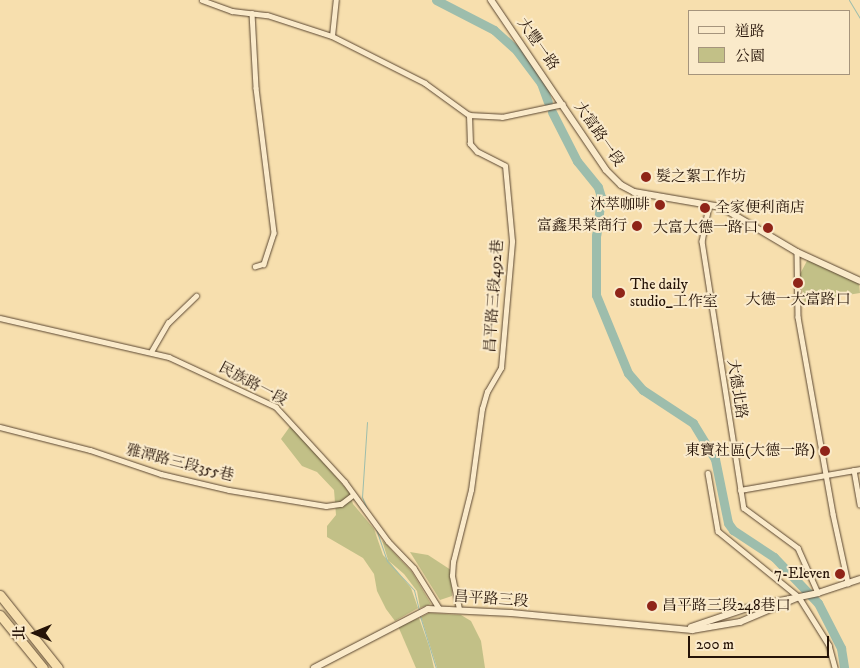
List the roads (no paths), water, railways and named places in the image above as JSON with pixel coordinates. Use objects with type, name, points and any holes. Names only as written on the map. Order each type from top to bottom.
[{"type":"highway","points":[[0,595],[58,668]]},
{"type":"highway","points":[[0,614],[43,668]]},
{"type":"street","points":[[202,0],[219,7],[252,13],[332,36],[425,83],[469,116]]},
{"type":"street","points":[[332,36],[336,0]]},
{"type":"street","name":"大豐一路","points":[[492,0],[563,104]]},
{"type":"street","points":[[252,13],[256,88],[274,233],[264,264],[255,267]]},
{"type":"street","name":"大富路一段","points":[[469,116],[502,117],[563,104],[606,170],[621,185],[634,192],[721,207],[798,252],[860,281]]},
{"type":"street","name":"昌平路三段492巷","points":[[459,609],[452,576],[453,562],[471,490],[482,409],[487,392],[501,368],[512,241],[505,166],[477,152],[470,144],[469,116]]},
{"type":"street","name":"大德北路","points":[[709,206],[702,241],[740,490],[747,513],[798,548],[818,593]]},
{"type":"street","points":[[798,252],[795,274],[798,317],[837,538],[848,583]]},
{"type":"street","points":[[151,352],[168,322],[196,296]]},
{"type":"street","name":"民族路一段","points":[[0,318],[151,352],[203,372],[280,410],[345,482],[379,528],[414,568],[439,608]]},
{"type":"street","name":"雅潭路三段355巷","points":[[0,427],[82,448],[161,474],[228,490],[326,506],[341,504],[353,495]]},
{"type":"street","points":[[740,490],[860,469]]},
{"type":"street","points":[[854,470],[860,504]]},
{"type":"street","points":[[708,473],[718,531],[800,597],[829,645],[835,668]]},
{"type":"street","name":"昌平路三段","points":[[680,628],[707,623],[747,608],[818,593],[860,579]]},
{"type":"street","name":"昌平路三段","points":[[314,668],[418,613],[439,608],[703,630],[740,622],[800,597]]},
{"type":"waterway","points":[[436,0],[494,30],[517,51],[541,83],[548,102]]},
{"type":"waterway","points":[[849,0],[860,18]]},
{"type":"waterway","points":[[552,112],[577,161],[598,187],[601,197],[596,235],[596,295],[628,373],[643,390],[693,423],[715,459],[728,523],[733,530],[774,557],[818,603],[841,648],[844,668]]},
{"type":"waterway","points":[[367,422],[362,497],[368,511]]},
{"type":"waterway","points":[[375,526],[387,561],[414,590],[419,610]]},
{"type":"waterway","points":[[420,616],[436,668]]},
{"type":"place","name":"髮之絮工作坊","points":[[646,177]]},
{"type":"place","name":"沐萃咖啡","points":[[660,205]]},
{"type":"place","name":"全家便利商店","points":[[705,208]]},
{"type":"place","name":"富鑫果菜商行","points":[[637,226]]},
{"type":"place","name":"大富大德一路口","points":[[768,228]]},
{"type":"place","name":"大德一大富路口","points":[[798,283]]},
{"type":"place","name":"The daily studio_工作室","points":[[620,293]]},
{"type":"place","name":"東寶社區(大德一路)","points":[[825,451]]},
{"type":"place","name":"7-Eleven","points":[[840,574]]},
{"type":"place","name":"昌平路三段248巷口","points":[[652,606]]}]
